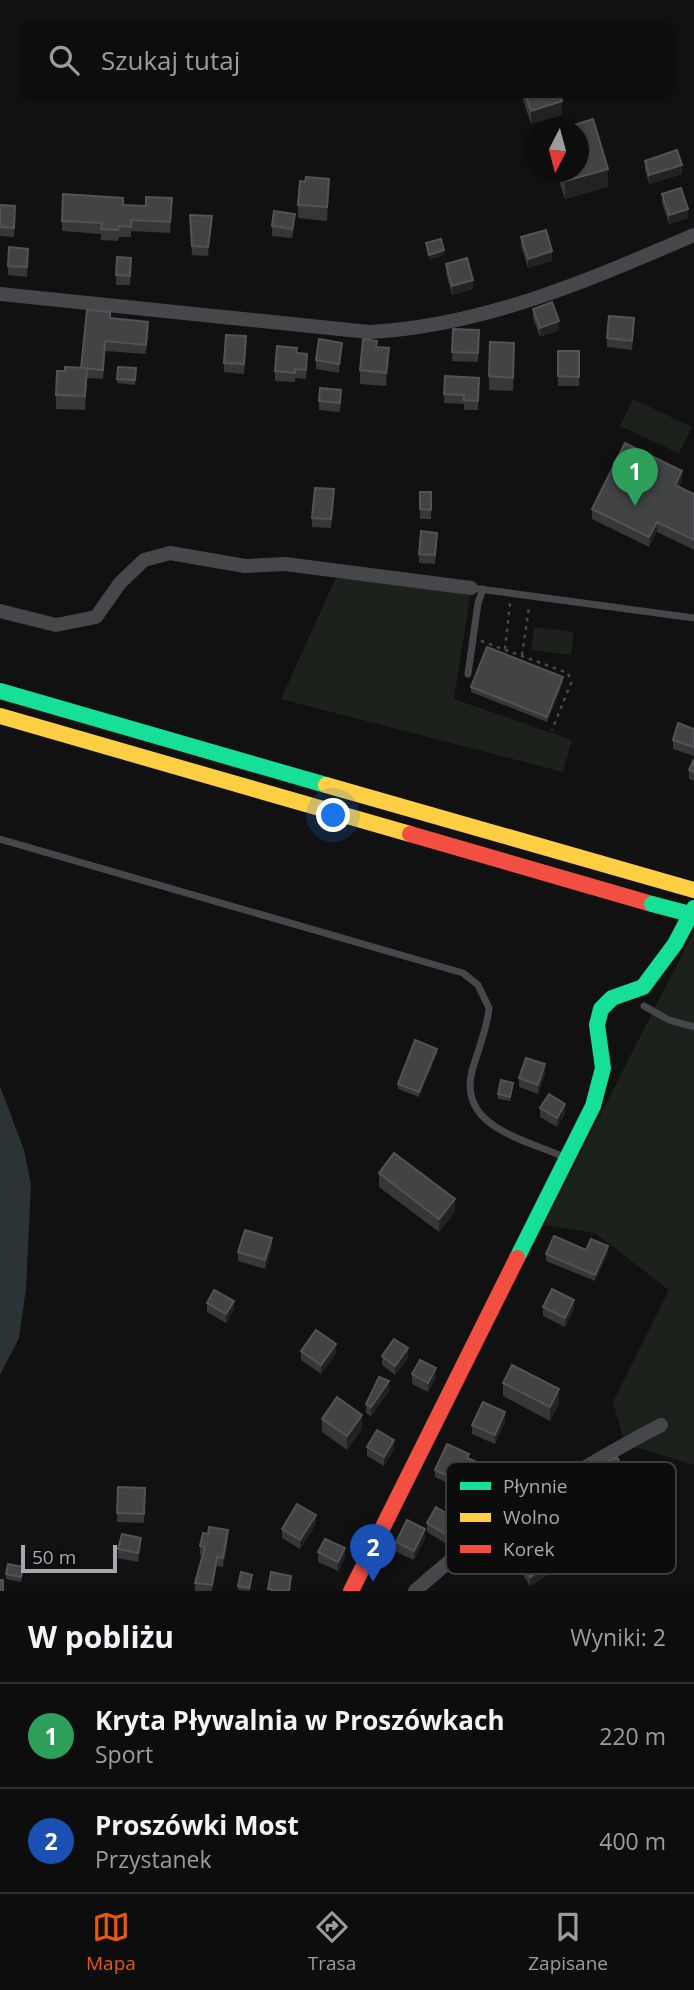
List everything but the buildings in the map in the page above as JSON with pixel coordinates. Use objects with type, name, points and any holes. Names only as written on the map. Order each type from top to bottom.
[{"type":"main road","points":[[0,691],[694,890]]},
{"type":"main road","points":[[0,716],[694,915]]},
{"type":"main road","points":[[351,1591],[593,1106],[603,1069],[602,1048],[596,1030],[600,1012],[612,998],[637,991],[643,986],[675,944],[694,908]]},
{"type":"street","points":[[0,294],[369,332],[408,330],[474,318],[520,303],[606,273],[694,235]]},
{"type":"street","points":[[0,611],[57,625],[96,617],[120,583],[144,560],[170,553],[245,566],[285,564],[477,589]]},
{"type":"street","points":[[596,1462],[661,1425]]},
{"type":"street","points":[[415,1591],[446,1564]]},
{"type":"lane","points":[[468,674],[478,603],[477,589],[694,618]]},
{"type":"lane","points":[[0,839],[463,973],[478,985],[489,1008],[472,1073],[470,1101],[482,1118],[500,1129],[566,1158]]},
{"type":"lane","points":[[644,1006],[669,1020],[694,1027]]},
{"type":"path","points":[[505,649],[512,593]]},
{"type":"path","points":[[522,655],[530,596]]},
{"type":"path","points":[[474,640],[568,673],[571,683],[552,730]]},
{"type":"shaded area","points":[[633,399],[692,427],[679,453],[620,426]]},
{"type":"shaded area","points":[[337,575],[471,591],[454,699],[572,740],[563,772],[281,699]]},
{"type":"shaded area","points":[[534,627],[574,632],[571,655],[531,650]]},
{"type":"shaded area","points":[[694,931],[694,1465],[625,1444],[613,1402],[669,1290],[595,1233],[544,1225]]},
{"type":"shaded area","points":[[0,1086],[24,1150],[31,1184],[26,1289],[19,1338],[0,1375]]},
{"type":"traffic: fast","points":[[0,691],[326,785]]},
{"type":"traffic: fast","points":[[652,904],[694,915]]},
{"type":"traffic: fast","points":[[517,1258],[593,1106],[603,1068],[597,1025],[601,1009],[612,998],[643,987],[675,944],[694,908]]},
{"type":"traffic: slow","points":[[0,716],[410,834]]},
{"type":"traffic: slow","points":[[326,785],[694,890]]},
{"type":"traffic: jam","points":[[410,834],[652,904]]},
{"type":"traffic: jam","points":[[351,1591],[517,1258]]},
{"type":"place","name":"Kryta Pływalnia w Proszówkach","points":[[635,506]]},
{"type":"place","name":"Proszówki Most","points":[[373,1582]]}]
